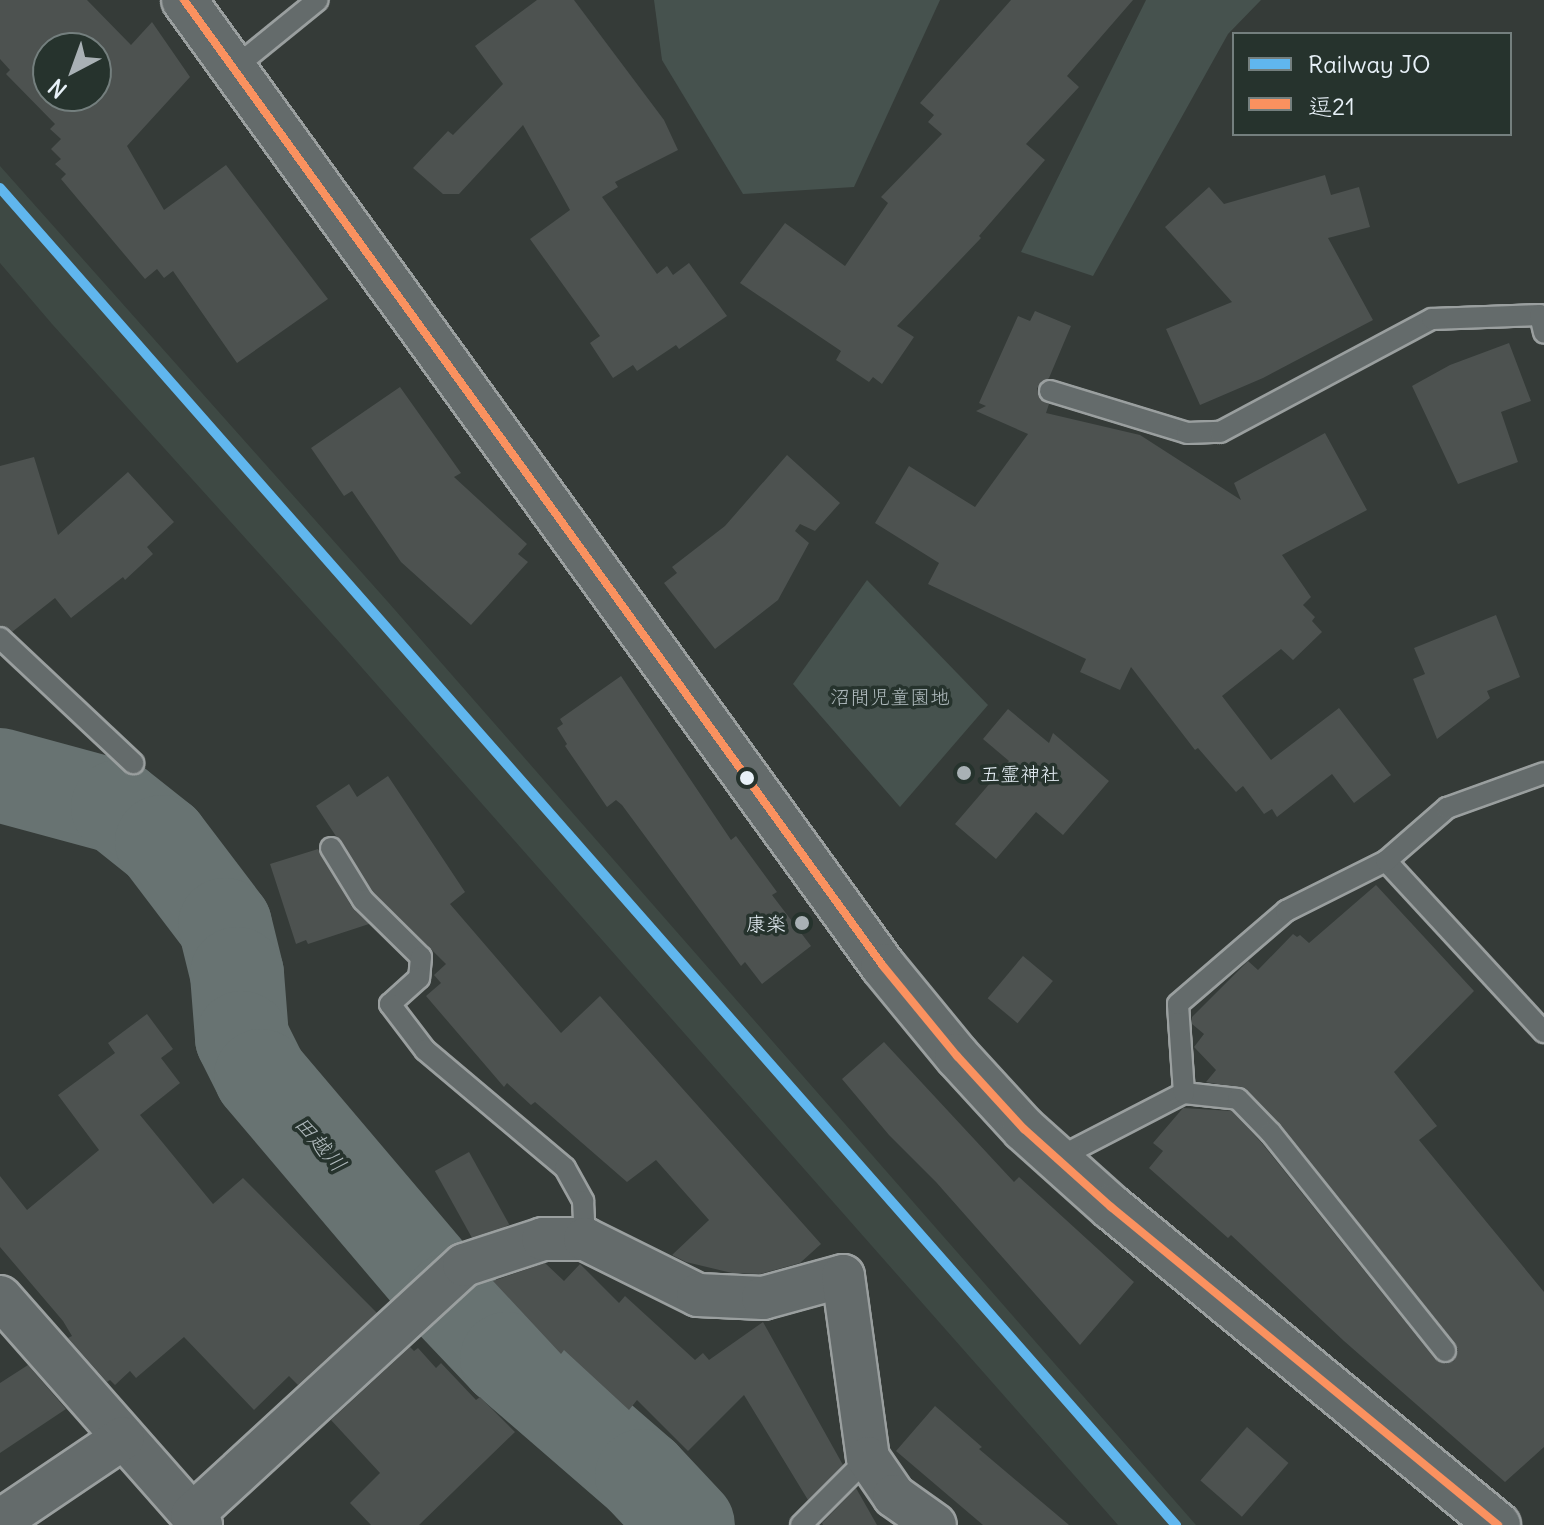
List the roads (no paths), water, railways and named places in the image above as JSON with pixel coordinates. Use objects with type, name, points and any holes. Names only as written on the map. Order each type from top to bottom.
[{"type":"main road","points":[[184,0],[883,966],[1024,1129],[1056,1159],[1498,1525]]},
{"type":"street","points":[[0,1297],[197,1520],[464,1265],[543,1239],[585,1239],[698,1295],[763,1298],[843,1276],[868,1458],[894,1496],[935,1525]]},
{"type":"street","points":[[0,1521],[123,1438]]},
{"type":"lane","points":[[233,69],[318,0]]},
{"type":"lane","points":[[1050,391],[1187,433],[1220,432],[1432,319],[1540,315],[1544,333]]},
{"type":"lane","points":[[0,638],[133,763]]},
{"type":"lane","points":[[1184,1093],[1178,1004],[1286,911],[1386,861],[1447,808],[1544,773]]},
{"type":"lane","points":[[331,848],[363,900],[421,957],[419,978],[390,1004],[425,1050],[565,1168],[583,1201],[585,1239]]},
{"type":"lane","points":[[1386,861],[1544,1032]]},
{"type":"lane","points":[[1056,1159],[1184,1093],[1238,1099],[1271,1133],[1445,1351]]},
{"type":"lane","points":[[801,1525],[868,1458]]},
{"type":"waterway","name":"田越川","points":[[0,775],[118,807],[162,842],[225,925],[237,974],[242,1038],[261,1076],[451,1300],[507,1359],[642,1476],[688,1525]]},
{"type":"rail line","name":"JO","points":[[0,188],[1176,1525]]},
{"type":"place","name":"五霊神社","points":[[964,773]]},
{"type":"place","name":"康楽","points":[[802,923]]},
{"type":"park label","name":"沼間児童園地","points":[[890,696]]}]
